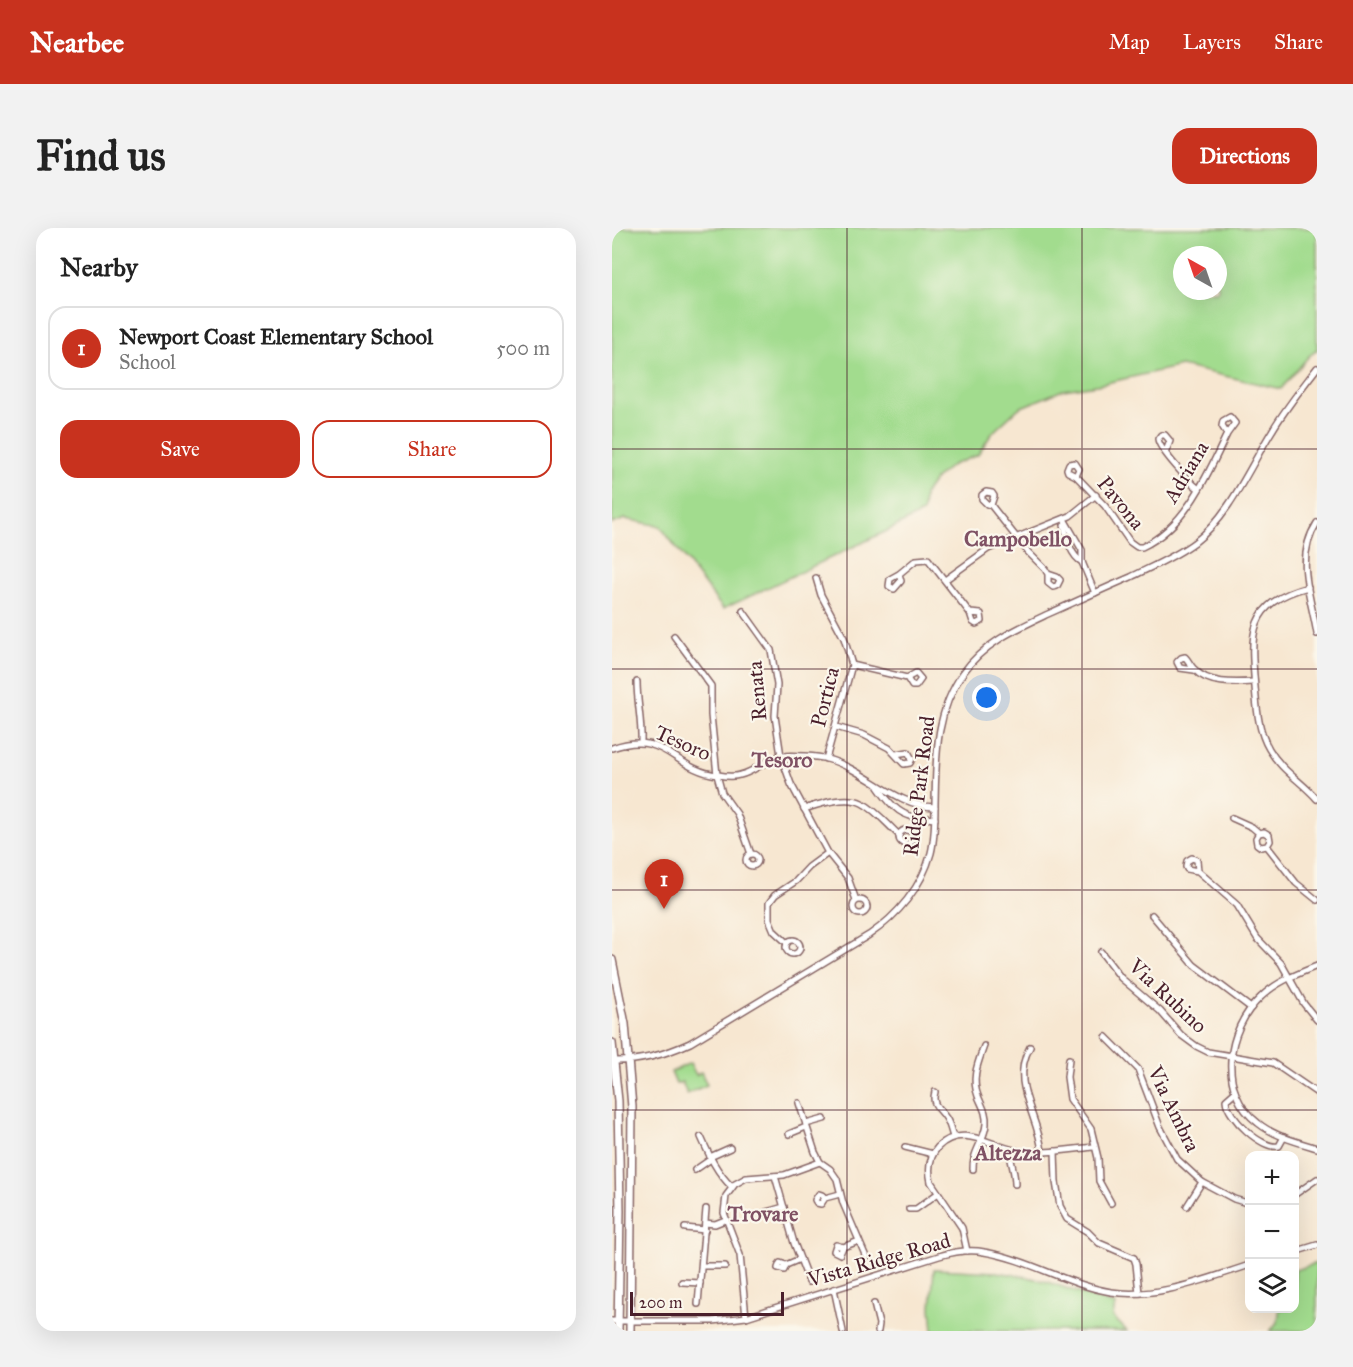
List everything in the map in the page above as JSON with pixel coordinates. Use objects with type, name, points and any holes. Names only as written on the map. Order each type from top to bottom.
[{"type":"main road","points":[[612,960],[625,1024],[632,1107],[630,1331]]},
{"type":"main road","points":[[612,1043],[619,1136],[615,1321],[618,1331]]},
{"type":"street","name":"Ridge Park Road","points":[[613,1062],[669,1052],[690,1043],[876,930],[903,905],[924,873],[932,852],[939,725],[949,697],[965,670],[985,649],[1004,636],[1172,558],[1196,541],[1226,508],[1290,402],[1317,368]]},
{"type":"street","name":"Adriana","points":[[1142,546],[1171,525],[1186,509],[1227,435]]},
{"type":"street","points":[[1166,451],[1181,473],[1199,489]]},
{"type":"street","name":"Pavona","points":[[1076,476],[1116,520],[1130,542],[1137,547],[1142,546]]},
{"type":"street","points":[[945,580],[988,549],[1064,519],[1082,508],[1095,495]]},
{"type":"street","points":[[991,505],[1048,574]]},
{"type":"street","points":[[1064,519],[1074,545],[1072,553],[1082,562]]},
{"type":"street","points":[[1317,523],[1310,534],[1304,554],[1317,634]]},
{"type":"street","points":[[1074,545],[1082,550],[1082,562],[1095,593]]},
{"type":"street","points":[[899,574],[916,560],[924,558],[931,562],[970,613]]},
{"type":"street","name":"Portica","points":[[816,578],[821,595],[844,638],[852,665],[826,759]]},
{"type":"street","points":[[1308,587],[1276,600],[1259,619],[1252,645],[1257,715],[1268,747],[1280,764],[1317,799]]},
{"type":"street","name":"Renata","points":[[743,610],[771,650],[777,685],[775,716],[781,756],[791,784],[828,853],[849,878],[856,900]]},
{"type":"street","points":[[674,636],[711,686],[711,715],[717,775],[722,793],[737,814],[751,854]]},
{"type":"street","points":[[852,665],[907,678]]},
{"type":"street","points":[[1194,670],[1219,681],[1254,682]]},
{"type":"street","points":[[637,682],[637,702],[642,722],[641,742]]},
{"type":"street","points":[[836,727],[864,735],[896,754]]},
{"type":"street","name":"Tesoro","points":[[612,748],[641,742],[667,750],[695,770],[717,775],[740,775],[781,756],[826,759],[854,769],[907,800],[926,807],[935,807]]},
{"type":"street","name":"Tesoro","points":[[875,783],[889,802],[902,814]]},
{"type":"street","points":[[907,800],[902,814],[914,818],[935,819]]},
{"type":"street","points":[[804,809],[824,803],[859,802],[899,835]]},
{"type":"street","points":[[1232,818],[1252,827],[1259,833],[1264,832],[1269,835],[1270,841],[1267,846]]},
{"type":"street","points":[[1259,833],[1256,838],[1257,844],[1262,847],[1267,846]]},
{"type":"street","points":[[1267,846],[1296,883],[1317,900]]},
{"type":"street","points":[[788,943],[774,931],[768,919],[769,903],[775,895],[796,881],[809,867],[828,853]]},
{"type":"street","points":[[1198,870],[1237,905],[1257,938],[1275,955],[1304,1004],[1317,1020]]},
{"type":"street","points":[[1152,915],[1194,965],[1251,1008]]},
{"type":"street","name":"Via Rubino","points":[[1101,952],[1121,978],[1160,1011],[1189,1042],[1208,1052],[1274,1063],[1317,1093]]},
{"type":"street","points":[[1317,966],[1269,989],[1251,1008],[1240,1026],[1232,1056],[1231,1075],[1235,1092],[1243,1107],[1256,1122],[1271,1132],[1317,1148]]},
{"type":"street","name":"Via Ambra","points":[[1106,1037],[1138,1070],[1172,1152],[1202,1182],[1245,1202]]},
{"type":"street","points":[[973,1169],[974,1156],[985,1129],[986,1116],[976,1089],[975,1077],[984,1046]]},
{"type":"street","points":[[1030,1047],[1022,1067],[1023,1081],[1042,1152]]},
{"type":"street","points":[[1069,1059],[1067,1070],[1069,1093],[1073,1105],[1089,1124],[1098,1158],[1099,1181],[1111,1203]]},
{"type":"street","points":[[935,1092],[933,1101],[947,1119],[953,1137]]},
{"type":"street","points":[[1235,1092],[1226,1100],[1226,1103],[1229,1111],[1242,1127],[1257,1139],[1274,1147],[1280,1146],[1284,1137]]},
{"type":"street","points":[[799,1103],[820,1162],[837,1179],[840,1194],[866,1257]]},
{"type":"street","points":[[789,1134],[825,1119]]},
{"type":"street","points":[[967,1251],[962,1228],[937,1194],[929,1175],[933,1154],[941,1144],[953,1137],[969,1136],[1010,1150],[1042,1152],[1094,1147]]},
{"type":"street","points":[[701,1137],[710,1158],[732,1187]]},
{"type":"street","points":[[905,1147],[933,1154]]},
{"type":"street","points":[[695,1170],[710,1158],[730,1148]]},
{"type":"street","points":[[1010,1150],[1015,1184]]},
{"type":"street","points":[[1054,1151],[1056,1182],[1062,1211],[1070,1221],[1088,1232],[1099,1243],[1134,1258],[1139,1293]]},
{"type":"street","points":[[746,1317],[740,1255],[725,1220],[724,1201],[732,1187],[746,1178],[792,1173],[820,1162]]},
{"type":"street","points":[[775,1176],[809,1282]]},
{"type":"street","points":[[1299,1192],[1317,1179]]},
{"type":"street","points":[[1187,1206],[1202,1182]]},
{"type":"street","points":[[825,1198],[840,1194]]},
{"type":"street","points":[[909,1209],[916,1209],[937,1194]]},
{"type":"street","points":[[766,1212],[784,1207]]},
{"type":"street","points":[[698,1304],[706,1209]]},
{"type":"street","points":[[685,1228],[705,1227],[725,1220]]},
{"type":"street","points":[[843,1247],[859,1241]]},
{"type":"street","points":[[1299,1250],[1317,1245]]},
{"type":"street","name":"Vista Ridge Road","points":[[615,1321],[713,1321],[746,1317],[939,1256],[967,1251],[985,1252],[1098,1289],[1139,1293],[1174,1288],[1245,1267]]},
{"type":"street","points":[[786,1265],[800,1259]]},
{"type":"street","points":[[702,1266],[725,1266]]},
{"type":"street","points":[[682,1282],[700,1283]]},
{"type":"street","points":[[834,1289],[843,1331]]},
{"type":"street","points":[[874,1304],[879,1324],[878,1331]]},
{"type":"green space","points":[[612,228],[1317,228],[1317,350],[1309,356],[1281,389],[1181,366],[1097,385],[1063,390],[1019,408],[992,433],[978,455],[952,465],[935,479],[924,495],[923,512],[723,609],[660,526],[625,519],[612,524]]},
{"type":"green space","points":[[690,1063],[696,1075],[701,1072],[707,1085],[687,1094],[682,1082],[676,1084],[671,1072]]},
{"type":"green space","points":[[1317,1263],[1317,1331],[1270,1331],[1278,1321],[1279,1313],[1299,1313],[1299,1269]]},
{"type":"green space","points":[[934,1269],[996,1272],[1048,1282],[1115,1305],[1113,1317],[1127,1331],[933,1331],[931,1308]]},
{"type":"place","name":"Newport Coast Elementary School","points":[[664,909]]},
{"type":"district","name":"Campobello","points":[[1018,538]]},
{"type":"district","name":"Tesoro","points":[[782,759]]},
{"type":"district","name":"Altezza","points":[[1008,1152]]},
{"type":"district","name":"Trovare","points":[[763,1213]]}]
